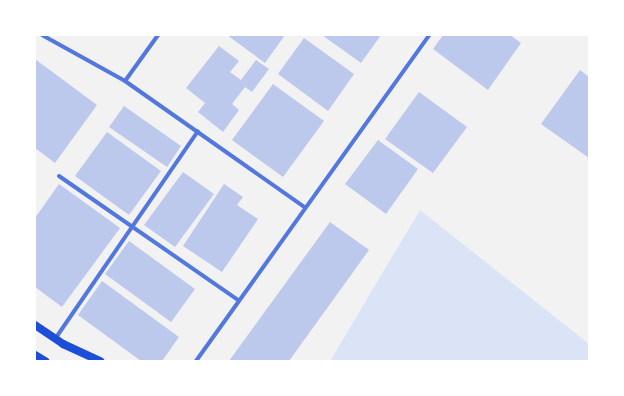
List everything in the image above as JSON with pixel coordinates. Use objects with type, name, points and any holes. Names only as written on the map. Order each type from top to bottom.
[{"type":"main road","points":[[35,325],[55,339],[100,361]]},
{"type":"main road","points":[[35,355],[45,361]]},
{"type":"street","points":[[42,35],[125,82],[198,131],[304,206]]},
{"type":"street","points":[[125,82],[158,35]]},
{"type":"street","points":[[196,361],[304,206],[429,35]]},
{"type":"street","points":[[55,339],[198,131]]},
{"type":"street","points":[[59,176],[238,300]]},
{"type":"shaded area","points":[[420,210],[589,344],[589,361],[330,361]]},
{"type":"building","points":[[227,35],[285,35],[265,63]]},
{"type":"building","points":[[322,35],[381,35],[361,63]]},
{"type":"building","points":[[443,35],[510,35],[521,43],[488,90],[433,49]]},
{"type":"building","points":[[304,38],[354,74],[328,111],[278,74]]},
{"type":"building","points":[[219,46],[239,61],[230,72],[241,80],[256,60],[269,69],[252,92],[245,87],[232,104],[239,110],[223,132],[198,112],[205,103],[186,88]]},
{"type":"building","points":[[35,59],[97,105],[55,163],[35,148]]},
{"type":"building","points":[[580,70],[589,77],[589,158],[541,124]]},
{"type":"building","points":[[273,84],[324,121],[283,177],[232,140]]},
{"type":"building","points":[[419,92],[467,127],[433,173],[385,139]]},
{"type":"building","points":[[124,106],[181,146],[167,167],[109,127]]},
{"type":"building","points":[[107,132],[161,171],[129,215],[75,176]]},
{"type":"building","points":[[378,140],[418,169],[386,214],[345,184]]},
{"type":"building","points":[[183,172],[214,194],[175,247],[144,225]]},
{"type":"building","points":[[59,184],[120,228],[62,307],[35,287],[35,218]]},
{"type":"building","points":[[224,184],[243,197],[237,205],[258,219],[222,272],[183,246]]},
{"type":"building","points":[[330,222],[369,250],[289,361],[229,361]]},
{"type":"building","points":[[129,241],[195,289],[171,322],[105,274]]},
{"type":"building","points":[[102,281],[179,337],[162,361],[141,361],[78,315]]}]
